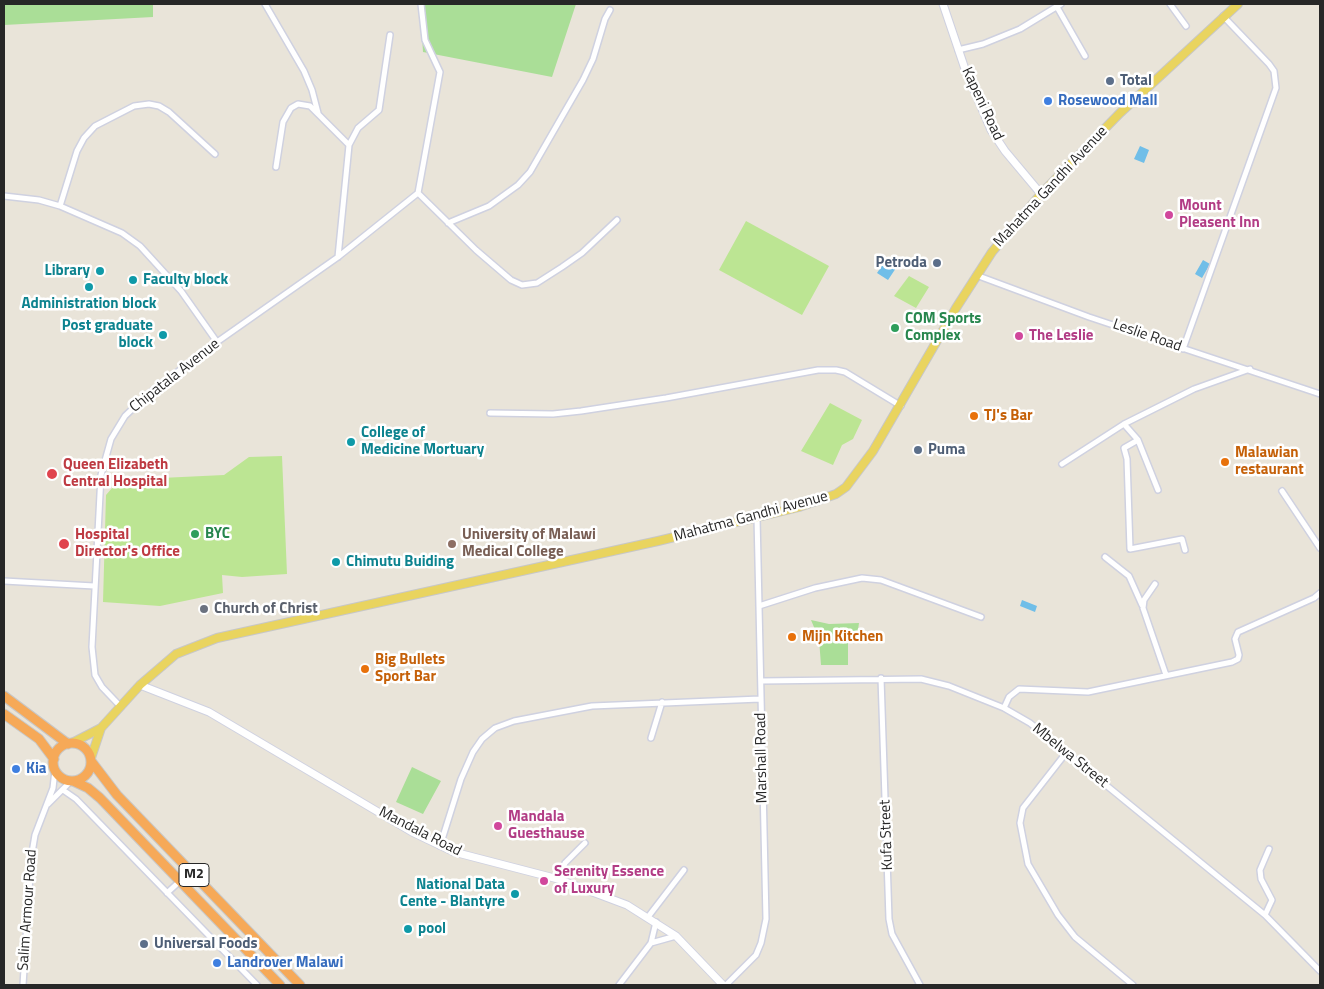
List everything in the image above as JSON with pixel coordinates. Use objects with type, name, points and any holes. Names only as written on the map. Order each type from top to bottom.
[{"type":"highway","name":"M2","points":[[4,696],[70,744],[86,749],[107,785],[300,985]]},
{"type":"highway","points":[[4,714],[39,739],[54,759],[55,770]]},
{"type":"highway","points":[[54,759],[62,747],[70,744]]},
{"type":"highway","points":[[72,781],[84,777],[88,772],[91,760]]},
{"type":"highway","name":"M2","points":[[55,770],[62,778],[88,788],[100,798],[280,985]]},
{"type":"main road","name":"Mahatma Gandhi Avenue","points":[[70,744],[101,728],[140,685],[176,654],[217,638],[757,518],[818,502],[846,487],[874,452],[976,274],[997,245],[1042,194],[1120,113],[1238,4]]},
{"type":"main road","name":"Mahatma Gandhi Avenue","points":[[91,760],[101,728]]},
{"type":"street","points":[[265,4],[304,71],[312,90],[318,113]]},
{"type":"street","points":[[421,4],[425,40],[440,72],[428,129],[418,193],[511,280],[522,285],[537,283],[582,253],[617,220]]},
{"type":"street","name":"Kapeni Road","points":[[943,4],[958,50],[991,130],[1005,151],[1042,194]]},
{"type":"street","points":[[1170,4],[1186,26]]},
{"type":"street","points":[[958,50],[1001,37],[1059,5],[1085,56]]},
{"type":"street","points":[[448,223],[489,206],[518,185],[530,172],[583,80],[593,59],[605,19],[610,10]]},
{"type":"street","points":[[1183,349],[1276,88],[1274,71],[1269,64],[1224,16]]},
{"type":"street","points":[[338,258],[349,145],[358,128],[379,110],[390,35]]},
{"type":"street","points":[[60,206],[77,151],[84,138],[95,126],[134,106],[149,104],[160,106],[215,154]]},
{"type":"street","points":[[276,167],[280,136],[287,112],[291,108],[304,104],[310,106],[318,113],[349,145]]},
{"type":"street","name":"Chipatala Avenue","points":[[121,707],[102,687],[92,663],[94,586],[101,475],[111,439],[117,427],[147,395],[217,342],[338,258],[418,193]]},
{"type":"street","points":[[4,196],[39,200],[60,206],[122,233],[140,246],[180,291],[217,342]]},
{"type":"street","name":"Leslie Road","points":[[976,274],[1183,349],[1320,392]]},
{"type":"street","points":[[1062,464],[1124,424],[1194,389],[1250,369]]},
{"type":"street","points":[[490,413],[553,414],[581,411],[666,398],[809,372],[836,370],[845,372],[900,406]]},
{"type":"street","points":[[1124,424],[1138,440],[1158,490]]},
{"type":"street","points":[[1138,440],[1124,448],[1128,459],[1126,484],[1130,549],[1182,539],[1185,550]]},
{"type":"street","points":[[1282,491],[1320,548]]},
{"type":"street","name":"Marshall Road","points":[[724,985],[756,955],[761,943],[766,919],[757,518]]},
{"type":"street","points":[[1105,556],[1129,576],[1143,608],[1166,675]]},
{"type":"street","points":[[759,606],[815,588],[862,578],[881,580],[982,617]]},
{"type":"street","points":[[4,580],[94,586]]},
{"type":"street","points":[[1143,608],[1144,600],[1155,584]]},
{"type":"street","points":[[1004,708],[1009,698],[1019,689],[1088,692],[1232,662],[1238,659],[1239,654],[1235,639],[1238,632],[1314,598],[1320,593]]},
{"type":"street","name":"Mbelwa Street","points":[[761,681],[881,678],[933,681],[1004,708],[1030,723],[1265,916],[1320,971]]},
{"type":"street","name":"Kufa Street","points":[[881,678],[889,919],[892,934],[920,985]]},
{"type":"street","name":"Mandala Road","points":[[140,685],[209,712],[412,832],[440,846],[473,859],[558,879],[611,898],[648,917],[676,936],[724,985]]},
{"type":"street","points":[[440,846],[461,779],[473,752],[482,739],[495,728],[514,722],[592,706],[760,699]]},
{"type":"street","points":[[652,738],[662,702]]},
{"type":"street","points":[[1066,753],[1023,808],[1020,823],[1028,864],[1058,915],[1075,938],[1133,985]]},
{"type":"street","name":"Salim Armour Road","points":[[23,985],[30,859],[35,835],[53,788],[55,770]]},
{"type":"street","name":"Salim Armour Road","points":[[46,806],[72,781]]},
{"type":"street","points":[[63,790],[76,799],[257,985]]},
{"type":"street","points":[[558,879],[565,863],[585,843]]},
{"type":"street","points":[[1265,916],[1272,900],[1261,878],[1260,870],[1261,863],[1269,849]]},
{"type":"street","points":[[648,917],[684,870]]},
{"type":"street","points":[[167,893],[180,881]]},
{"type":"street","points":[[619,985],[651,943],[656,922]]},
{"type":"street","points":[[651,943],[676,936]]},
{"type":"green space","points":[[4,4],[153,4],[153,17],[4,25]]},
{"type":"green space","points":[[420,4],[576,4],[552,77],[423,52]]},
{"type":"green space","points":[[746,221],[829,266],[802,315],[719,270]]},
{"type":"green space","points":[[909,276],[929,287],[916,308],[894,296]]},
{"type":"green space","points":[[830,403],[862,420],[853,439],[842,445],[833,465],[801,451]]},
{"type":"green space","name":"BYC","points":[[282,456],[287,574],[242,577],[222,575],[223,593],[160,606],[103,602],[106,495],[119,480],[224,475],[249,457]]},
{"type":"green space","points":[[811,620],[829,624],[859,623],[857,637],[848,639],[848,665],[821,665],[819,639]]},
{"type":"green space","points":[[412,767],[441,781],[423,814],[396,802]]},
{"type":"water","points":[[1140,146],[1149,150],[1144,163],[1134,159]]},
{"type":"water","points":[[1203,260],[1210,264],[1202,278],[1195,274]]},
{"type":"water","points":[[885,261],[896,268],[888,280],[877,273]]},
{"type":"water","points":[[1022,600],[1037,606],[1035,612],[1020,606]]},
{"type":"place","name":"Total","points":[[1110,81]]},
{"type":"place","name":"Rosewood Mall","points":[[1048,101]]},
{"type":"place","name":"Mount Pleasent Inn","points":[[1169,215]]},
{"type":"place","name":"Petroda","points":[[937,263]]},
{"type":"place","name":"Library","points":[[100,271]]},
{"type":"place","name":"Faculty block","points":[[133,280]]},
{"type":"place","name":"Administration block","points":[[89,287]]},
{"type":"place","name":"COM Sports Complex","points":[[895,328]]},
{"type":"place","name":"Post graduate block","points":[[163,335]]},
{"type":"place","name":"The Leslie","points":[[1019,336]]},
{"type":"place","name":"TJ's Bar","points":[[974,416]]},
{"type":"place","name":"College of Medicine Mortuary","points":[[351,442]]},
{"type":"place","name":"Puma","points":[[918,450]]},
{"type":"place","name":"Malawian restaurant","points":[[1225,462]]},
{"type":"place","name":"Queen Elizabeth Central Hospital","points":[[52,474]]},
{"type":"place","name":"BYC","points":[[195,534]]},
{"type":"place","name":"Hospital Director's Office","points":[[64,544]]},
{"type":"place","name":"University of Malawi Medical College","points":[[452,544]]},
{"type":"place","name":"Chimutu Buiding","points":[[336,562]]},
{"type":"place","name":"Church of Christ","points":[[204,609]]},
{"type":"place","name":"Mijn Kitchen","points":[[792,637]]},
{"type":"place","name":"Big Bullets Sport Bar","points":[[365,669]]},
{"type":"place","name":"Kia","points":[[16,769]]},
{"type":"place","name":"Mandala Guesthause","points":[[498,826]]},
{"type":"place","name":"Serenity Essence of Luxury","points":[[544,881]]},
{"type":"place","name":"National Data Cente - Blantyre","points":[[515,894]]},
{"type":"place","name":"pool","points":[[408,929]]},
{"type":"place","name":"Universal Foods","points":[[144,944]]},
{"type":"place","name":"Landrover Malawi","points":[[217,963]]}]
